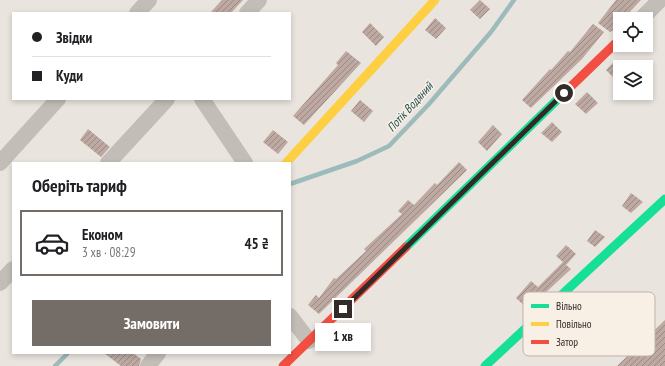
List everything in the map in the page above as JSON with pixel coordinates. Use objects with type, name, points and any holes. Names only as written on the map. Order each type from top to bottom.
[{"type":"street","points":[[138,12],[149,0]]},
{"type":"street","points":[[248,12],[259,0]]},
{"type":"street","points":[[287,162],[435,0]]},
{"type":"street","points":[[648,12],[660,0]]},
{"type":"street","points":[[283,366],[613,46]]},
{"type":"street","points":[[0,163],[57,100]]},
{"type":"street","points":[[109,162],[166,100]]},
{"type":"street","points":[[203,100],[244,162]]},
{"type":"street","points":[[564,292],[665,198]]},
{"type":"street","points":[[0,283],[12,270]]},
{"type":"street","points":[[291,317],[309,341]]},
{"type":"street","points":[[485,366],[523,331]]},
{"type":"street","points":[[148,366],[157,354]]},
{"type":"building","points":[[222,0],[243,0],[232,12],[211,12]]},
{"type":"building","points":[[480,0],[490,9],[480,19],[470,10]]},
{"type":"building","points":[[616,0],[641,0],[630,12],[613,12],[613,30],[610,32],[598,23]]},
{"type":"building","points":[[435,18],[446,28],[436,39],[425,30]]},
{"type":"building","points":[[370,23],[384,37],[376,46],[362,32]]},
{"type":"building","points":[[593,24],[604,32],[582,59],[531,108],[522,100],[568,51],[570,52]]},
{"type":"building","points":[[346,51],[361,63],[304,125],[293,116],[338,65],[336,63]]},
{"type":"building","points":[[613,63],[613,77],[606,70]]},
{"type":"building","points":[[587,92],[598,103],[586,114],[575,104]]},
{"type":"building","points":[[360,100],[373,111],[364,122],[351,111]]},
{"type":"building","points":[[552,122],[562,132],[552,142],[541,133]]},
{"type":"building","points":[[493,125],[502,134],[487,151],[478,142]]},
{"type":"building","points":[[88,129],[110,147],[101,157],[80,140]]},
{"type":"building","points":[[273,130],[288,142],[278,154],[263,142]]},
{"type":"building","points":[[459,162],[467,170],[319,314],[308,305],[316,295],[319,298],[334,278],[336,279],[366,251],[364,249],[402,214],[398,211],[408,200],[414,205],[435,183],[437,185]]},
{"type":"building","points":[[631,193],[643,202],[631,213],[622,206]]},
{"type":"building","points":[[595,230],[605,237],[595,247],[587,241]]},
{"type":"building","points":[[566,245],[576,254],[566,265],[571,269],[546,292],[523,292],[523,304],[516,298],[531,281],[538,287],[563,262],[556,256]]},
{"type":"building","points":[[665,320],[665,366],[617,366],[627,356],[655,356],[655,330]]},
{"type":"building","points":[[105,354],[134,354],[141,359],[139,366],[121,366]]},
{"type":"waterway","name":"Потік Водяний","points":[[291,184],[357,161],[389,146],[429,104],[491,32],[514,0]]},
{"type":"waterway","name":"Потік Водяний","points":[[55,366],[67,354]]},
{"type":"traffic: fast","points":[[406,247],[560,97]]},
{"type":"traffic: fast","points":[[565,292],[665,199]]},
{"type":"traffic: fast","points":[[485,366],[523,331]]},
{"type":"traffic: slow","points":[[287,162],[435,0]]},
{"type":"traffic: jam","points":[[560,97],[613,46]]},
{"type":"traffic: jam","points":[[283,366],[406,247]]},
{"type":"route","points":[[343,309],[564,93]]}]
